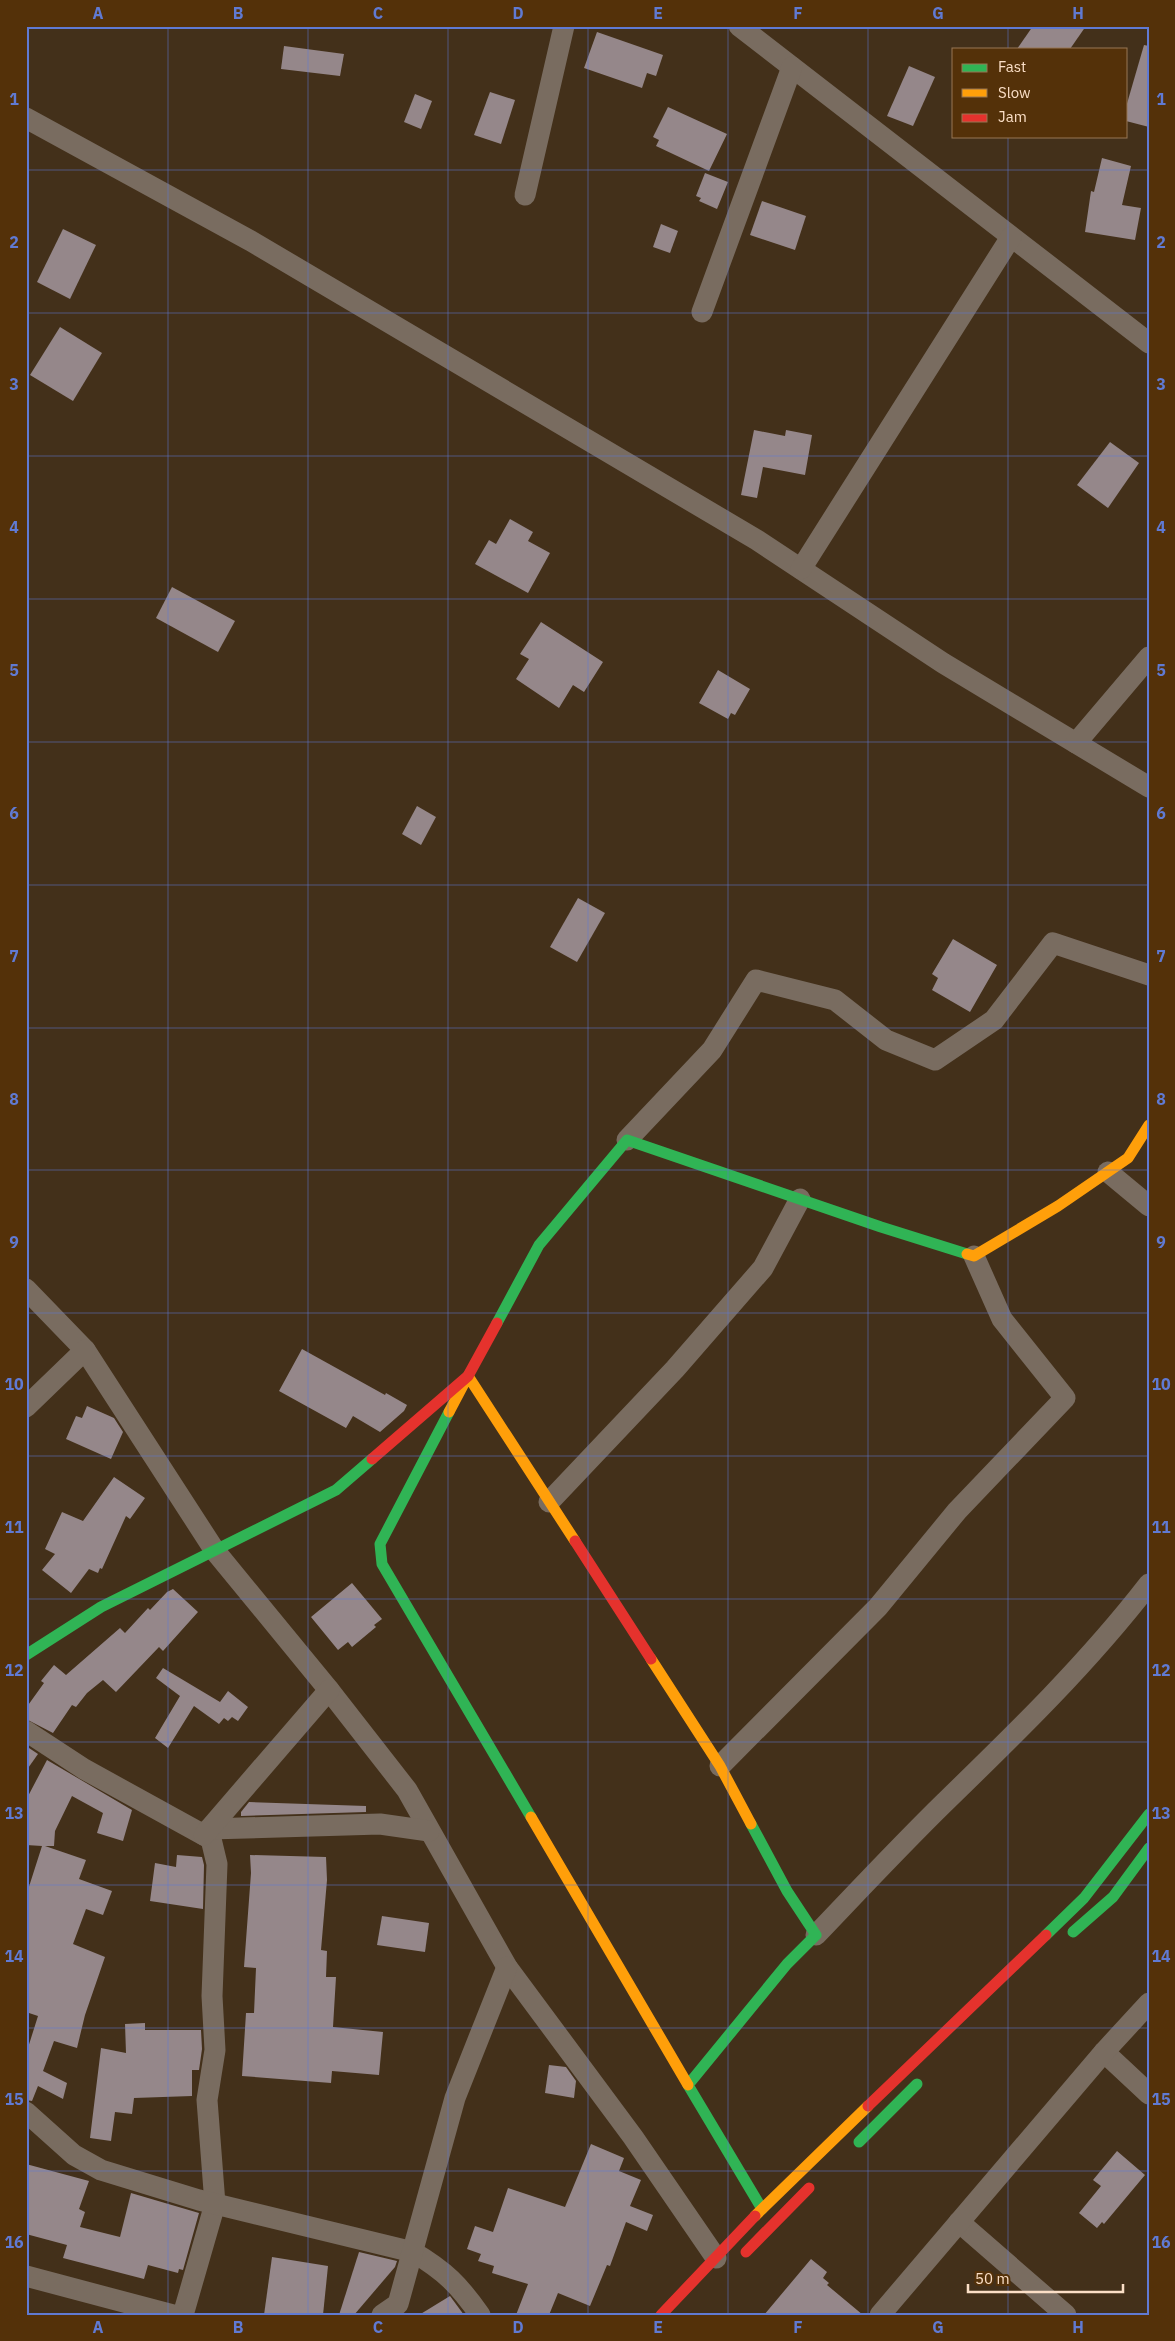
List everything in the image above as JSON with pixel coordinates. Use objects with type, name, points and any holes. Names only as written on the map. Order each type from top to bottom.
[{"type":"street","points":[[526,195],[564,26]]},
{"type":"street","points":[[739,26],[1149,343]]},
{"type":"street","points":[[702,312],[792,68]]},
{"type":"street","points":[[26,118],[251,242],[757,540],[943,663],[1149,787]]},
{"type":"street","points":[[801,570],[1011,237]]},
{"type":"street","points":[[1076,743],[1149,657]]},
{"type":"street","points":[[762,2210],[382,1564],[380,1544],[539,1245],[627,1140],[712,1050],[756,980],[835,1000],[886,1040],[936,1060],[994,1020],[1053,943],[1149,975]]},
{"type":"street","points":[[974,1256],[1058,1206],[1128,1158],[1149,1125]]},
{"type":"street","points":[[627,1140],[974,1256],[1002,1319],[1065,1398],[957,1511],[878,1607],[720,1766]]},
{"type":"street","points":[[1108,1172],[1149,1206]]},
{"type":"street","points":[[549,1502],[675,1369],[763,1268],[800,1199]]},
{"type":"street","points":[[26,1289],[85,1350],[215,1551],[330,1690],[406,1790],[507,1967],[633,2138],[716,2258]]},
{"type":"street","points":[[26,1406],[85,1350]]},
{"type":"street","points":[[468,1376],[720,1766],[787,1891],[816,1935]]},
{"type":"street","points":[[26,1656],[101,1608],[336,1490],[468,1376]]},
{"type":"street","points":[[688,2085],[787,1964],[944,1803],[1022,1729],[1111,1633],[1149,1584]]},
{"type":"street","points":[[207,1832],[330,1690]]},
{"type":"street","points":[[26,1731],[84,1769],[207,1832],[212,1839],[217,1864],[212,1996],[215,2050],[208,2100],[215,2204],[183,2315]]},
{"type":"street","points":[[661,2315],[762,2210],[1084,1898],[1149,1814]]},
{"type":"street","points":[[207,1832],[380,1824],[429,1830]]},
{"type":"street","points":[[1063,1941],[1113,1897],[1149,1848]]},
{"type":"street","points":[[382,2315],[398,2304],[455,2098],[507,1967]]},
{"type":"street","points":[[880,2315],[1104,2052],[1149,2003]]},
{"type":"street","points":[[1104,2052],[1149,2094]]},
{"type":"street","points":[[847,2153],[924,2077]]},
{"type":"street","points":[[26,2112],[88,2165],[215,2204],[413,2252],[436,2265],[460,2286],[480,2315]]},
{"type":"street","points":[[738,2260],[818,2180]]},
{"type":"street","points":[[960,2222],[1066,2315]]},
{"type":"street","points":[[26,2276],[173,2315]]},
{"type":"building","points":[[1033,26],[1086,26],[1071,48],[1018,48]]},
{"type":"building","points":[[597,32],[663,55],[656,76],[647,73],[642,88],[584,68]]},
{"type":"building","points":[[1144,45],[1149,46],[1149,127],[1128,122],[1128,100]]},
{"type":"building","points":[[284,46],[344,54],[340,76],[281,69]]},
{"type":"building","points":[[909,66],[935,77],[913,126],[887,116]]},
{"type":"building","points":[[490,92],[515,100],[501,144],[474,135]]},
{"type":"building","points":[[415,94],[432,101],[421,129],[404,122]]},
{"type":"building","points":[[668,107],[727,134],[709,171],[656,146],[659,140],[653,137]]},
{"type":"building","points":[[1102,158],[1131,166],[1122,205],[1141,208],[1135,240],[1085,232],[1091,191],[1094,192]]},
{"type":"building","points":[[705,173],[728,182],[717,209],[699,201],[701,198],[696,196]]},
{"type":"building","points":[[762,201],[806,216],[795,250],[750,235]]},
{"type":"building","points":[[661,224],[678,231],[670,253],[653,247]]},
{"type":"building","points":[[63,229],[96,245],[70,299],[37,282]]},
{"type":"building","points":[[60,327],[102,353],[73,401],[30,375]]},
{"type":"building","points":[[754,430],[785,436],[786,430],[812,435],[805,475],[763,467],[757,498],[741,495]]},
{"type":"building","points":[[1110,442],[1139,463],[1108,508],[1077,485]]},
{"type":"building","points":[[510,519],[533,532],[528,541],[550,553],[528,593],[475,564],[489,540],[496,544]]},
{"type":"building","points":[[172,587],[235,621],[218,652],[156,618]]},
{"type":"building","points":[[541,622],[603,662],[584,692],[573,685],[559,708],[516,679],[529,659],[520,654]]},
{"type":"building","points":[[718,670],[750,689],[735,715],[731,713],[728,719],[699,703]]},
{"type":"building","points":[[417,806],[436,817],[421,845],[402,834]]},
{"type":"building","points":[[578,898],[605,913],[577,962],[550,947]]},
{"type":"building","points":[[953,939],[997,965],[970,1012],[932,990],[938,978],[932,974]]},
{"type":"building","points":[[302,1349],[385,1395],[386,1393],[407,1405],[404,1411],[380,1432],[353,1416],[346,1428],[279,1391]]},
{"type":"building","points":[[87,1406],[114,1418],[123,1432],[111,1459],[66,1439],[76,1416],[82,1418]]},
{"type":"building","points":[[114,1477],[145,1498],[130,1519],[126,1516],[102,1569],[100,1568],[98,1573],[89,1569],[71,1593],[42,1570],[55,1554],[45,1549],[62,1512],[83,1521]]},
{"type":"building","points":[[352,1583],[382,1619],[374,1625],[376,1627],[352,1647],[348,1642],[338,1650],[311,1617]]},
{"type":"building","points":[[173,1589],[198,1612],[163,1651],[159,1647],[116,1692],[103,1680],[87,1693],[76,1707],[72,1705],[53,1733],[26,1719],[26,1708],[44,1683],[41,1681],[54,1665],[66,1675],[120,1628],[125,1633],[148,1608],[150,1610],[167,1592]]},
{"type":"building","points":[[163,1668],[220,1702],[228,1691],[248,1707],[238,1721],[232,1717],[228,1721],[224,1718],[219,1724],[194,1706],[168,1748],[155,1738],[180,1696],[156,1678]]},
{"type":"building","points":[[26,1746],[38,1754],[26,1771]]},
{"type":"building","points":[[47,1760],[132,1810],[123,1841],[97,1833],[103,1813],[72,1796],[55,1831],[54,1846],[45,1846],[86,1860],[79,1879],[112,1891],[103,1915],[86,1909],[73,1944],[105,1957],[85,2015],[77,2048],[54,2041],[43,2071],[67,2083],[63,2099],[38,2086],[32,2101],[26,2100],[26,2054],[38,2016],[26,2012],[26,1896],[42,1846],[26,1845],[26,1800]]},
{"type":"building","points":[[249,1802],[366,1806],[366,1812],[241,1816],[241,1812]]},
{"type":"building","points":[[177,1855],[202,1857],[204,1865],[203,1909],[150,1901],[155,1863],[176,1867]]},
{"type":"building","points":[[250,1855],[326,1857],[327,1880],[321,1950],[327,1951],[326,1977],[336,1977],[333,2027],[383,2032],[379,2075],[332,2071],[331,2083],[242,2076],[246,2013],[254,2013],[256,1968],[244,1967],[251,1873]]},
{"type":"building","points":[[382,1916],[429,1923],[425,1952],[377,1945]]},
{"type":"building","points":[[145,2023],[145,2030],[201,2030],[202,2049],[199,2070],[192,2070],[192,2096],[134,2098],[132,2114],[115,2112],[111,2141],[90,2138],[101,2048],[126,2053],[125,2024]]},
{"type":"building","points":[[549,2065],[566,2067],[576,2081],[574,2098],[545,2093]]},
{"type":"building","points":[[591,2144],[624,2158],[619,2171],[641,2180],[630,2206],[653,2215],[647,2231],[626,2222],[610,2266],[607,2265],[590,2306],[558,2293],[549,2315],[516,2315],[528,2284],[492,2273],[494,2266],[478,2261],[481,2254],[467,2249],[475,2226],[493,2232],[508,2188],[565,2207]]},
{"type":"building","points":[[1117,2151],[1145,2175],[1104,2224],[1102,2222],[1097,2228],[1079,2213],[1101,2186],[1093,2180]]},
{"type":"building","points":[[26,2164],[89,2181],[79,2209],[85,2212],[80,2227],[120,2237],[131,2193],[199,2213],[183,2270],[179,2269],[178,2273],[148,2265],[144,2279],[63,2258],[67,2245],[26,2234]]},
{"type":"building","points":[[359,2252],[397,2261],[395,2267],[354,2315],[339,2315]]},
{"type":"building","points":[[272,2257],[328,2266],[323,2315],[264,2315]]},
{"type":"building","points":[[811,2259],[827,2272],[823,2278],[829,2283],[827,2285],[863,2315],[764,2315]]},
{"type":"building","points":[[450,2296],[464,2315],[419,2315]]},
{"type":"traffic: fast","points":[[497,1323],[539,1245],[627,1140],[881,1227],[967,1254]]},
{"type":"traffic: fast","points":[[449,1412],[380,1544],[382,1564],[531,1817]]},
{"type":"traffic: fast","points":[[26,1655],[101,1607],[336,1490],[372,1459]]},
{"type":"traffic: fast","points":[[1046,1935],[1084,1898],[1149,1814]]},
{"type":"traffic: fast","points":[[751,1824],[787,1891],[816,1935],[787,1964],[688,2085],[762,2209]]},
{"type":"traffic: fast","points":[[1073,1932],[1113,1897],[1149,1848]]},
{"type":"traffic: fast","points":[[859,2142],[917,2084]]},
{"type":"traffic: slow","points":[[967,1254],[974,1256],[1058,1206],[1128,1158],[1149,1125]]},
{"type":"traffic: slow","points":[[449,1412],[468,1376],[575,1541]]},
{"type":"traffic: slow","points":[[651,1659],[720,1766],[751,1824]]},
{"type":"traffic: slow","points":[[531,1817],[688,2085]]},
{"type":"traffic: slow","points":[[755,2216],[868,2106]]},
{"type":"traffic: jam","points":[[372,1459],[468,1376],[497,1323]]},
{"type":"traffic: jam","points":[[575,1541],[651,1659]]},
{"type":"traffic: jam","points":[[868,2106],[1046,1935]]},
{"type":"traffic: jam","points":[[746,2252],[809,2188]]},
{"type":"traffic: jam","points":[[661,2315],[755,2216]]}]
